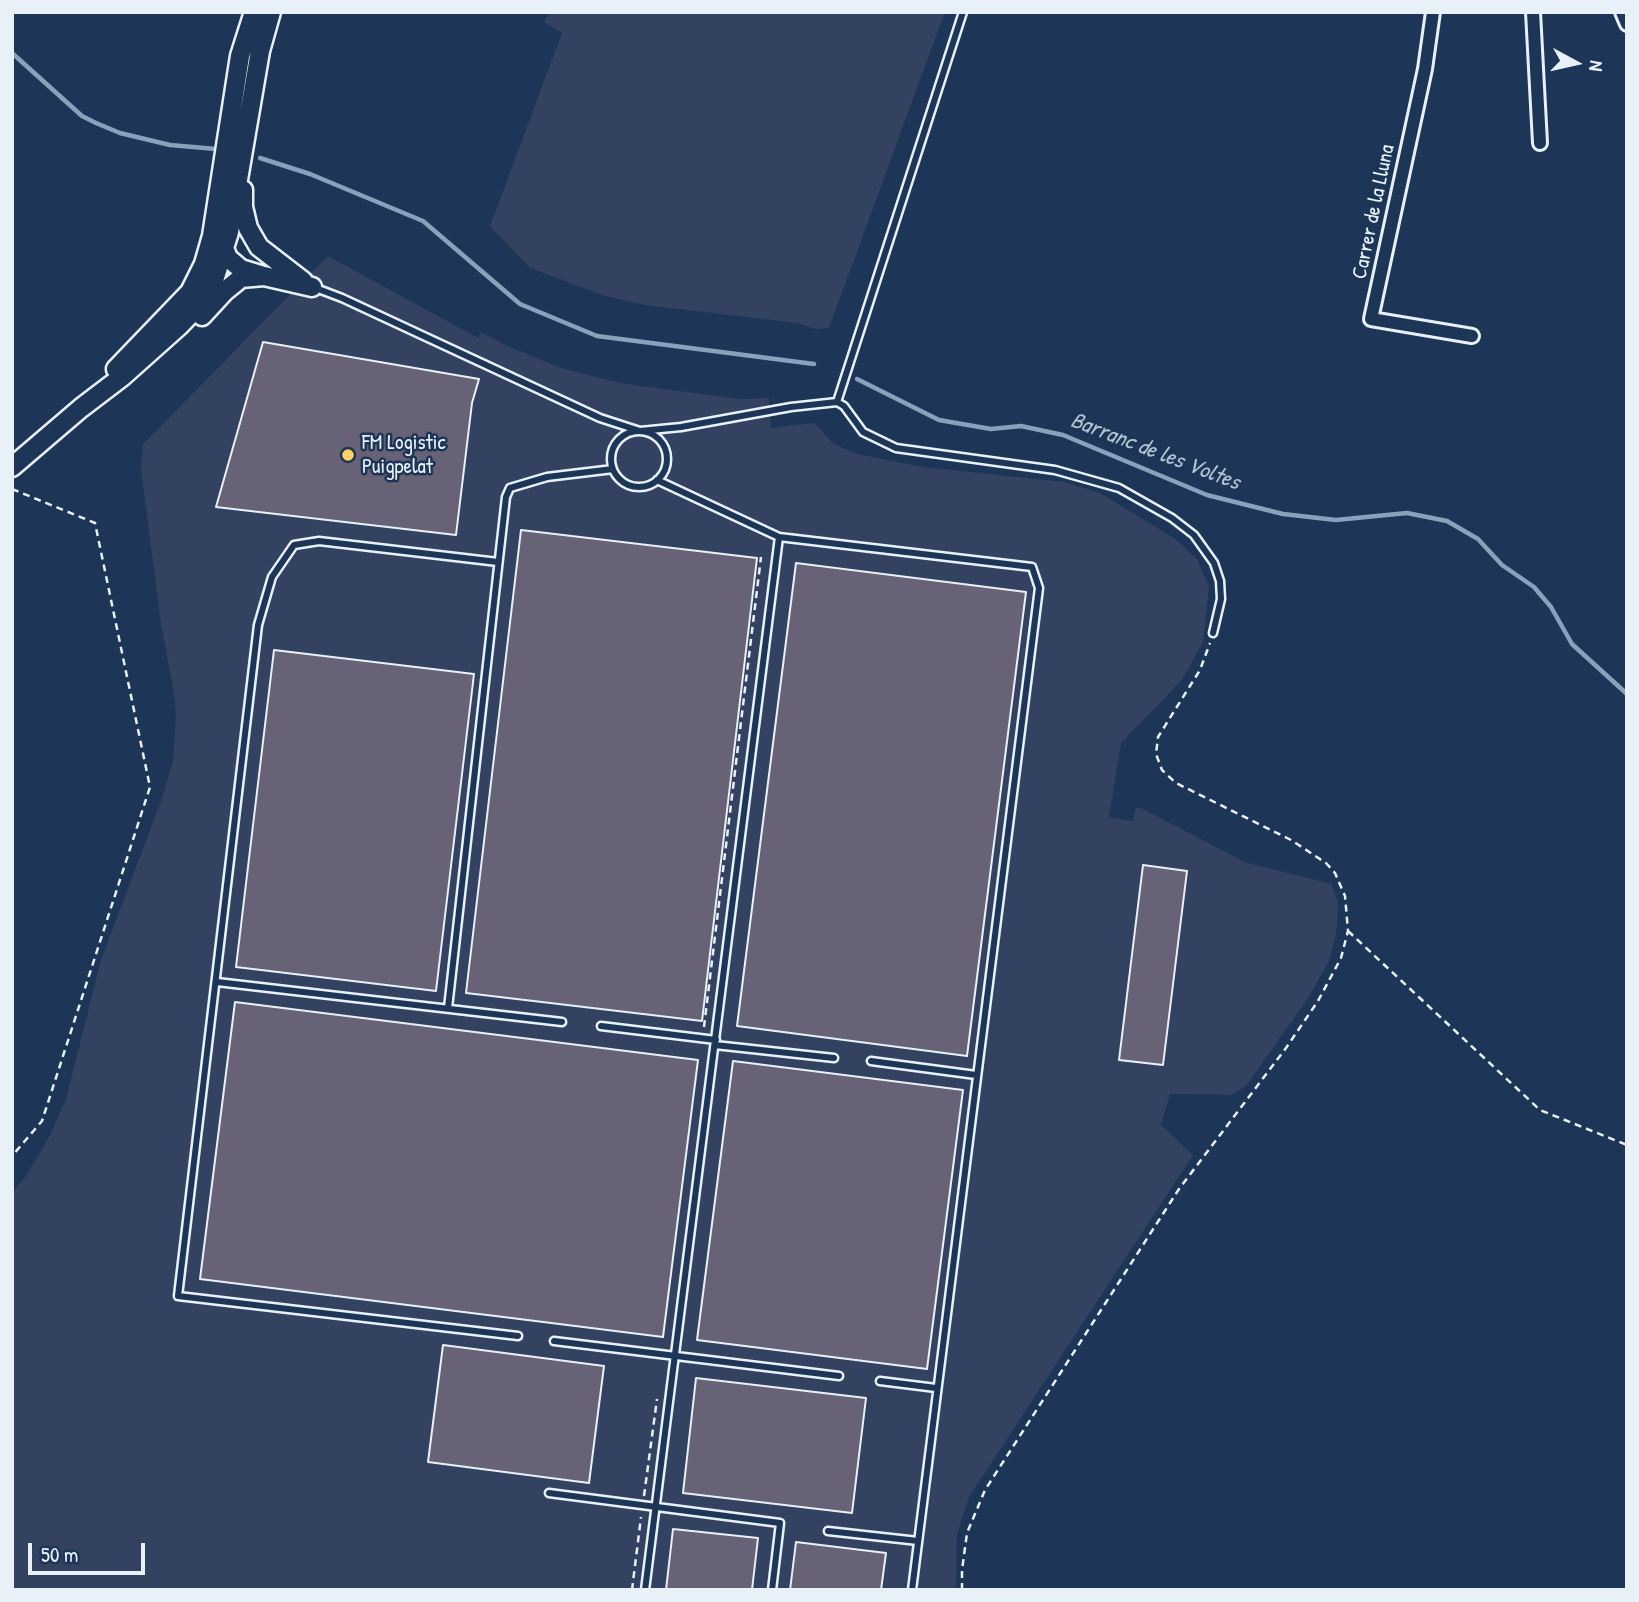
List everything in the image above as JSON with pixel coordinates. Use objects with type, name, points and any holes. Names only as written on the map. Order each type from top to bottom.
[{"type":"street","points":[[81,408],[190,292],[204,264],[212,236],[237,69],[254,12]]},
{"type":"street","points":[[12,467],[134,366],[202,302],[215,277],[229,232],[260,51],[271,12]]},
{"type":"street","points":[[260,51],[278,12]]},
{"type":"street","name":"Carrer de la Lluna","points":[[1433,12],[1425,69],[1371,319],[1472,336]]},
{"type":"street","points":[[1533,12],[1540,143]]},
{"type":"street","points":[[1622,12],[1627,24]]},
{"type":"street","points":[[237,69],[237,137],[221,226],[224,250],[228,258],[242,269],[312,286]]},
{"type":"street","points":[[242,157],[243,207],[248,228],[259,247],[312,286]]},
{"type":"street","points":[[174,309],[198,296],[217,255],[235,247],[259,247]]},
{"type":"street","points":[[134,366],[160,354],[201,317],[225,290],[241,278],[264,276]]},
{"type":"lane","points":[[836,402],[963,12]]},
{"type":"lane","points":[[312,286],[600,418],[640,431],[657,437],[667,452],[665,470],[657,480],[643,487],[634,486],[625,483],[613,469],[612,450],[617,442],[631,432],[640,431],[681,427],[836,402],[844,407],[863,432],[896,448],[1055,470],[1119,488],[1172,517],[1194,535],[1213,563],[1221,599],[1213,633]]},
{"type":"lane","points":[[448,1008],[506,497],[510,488],[547,477],[613,469]]},
{"type":"lane","points":[[657,480],[779,537],[1032,567],[1039,589],[912,1590]]},
{"type":"lane","points":[[645,1590],[779,537]]},
{"type":"lane","points":[[498,562],[319,541],[294,545],[272,577],[258,625],[178,1296],[518,1336]]},
{"type":"lane","points":[[216,982],[562,1022]]},
{"type":"lane","points":[[601,1026],[834,1058]]},
{"type":"lane","points":[[871,1061],[976,1075]]},
{"type":"lane","points":[[554,1341],[839,1376]]},
{"type":"lane","points":[[880,1381],[936,1388]]},
{"type":"lane","points":[[548,1493],[780,1523],[772,1590]]},
{"type":"lane","points":[[828,1531],[918,1541]]},
{"type":"path","points":[[12,489],[95,523],[150,787],[42,1121],[12,1156]]},
{"type":"path","points":[[703,1038],[761,557]]},
{"type":"path","points":[[962,1590],[967,1533],[985,1490],[1179,1189],[1286,1048],[1318,1001],[1341,958],[1348,931],[1345,896],[1335,873],[1326,863],[1292,839],[1176,783],[1162,770],[1156,754],[1158,737],[1200,670],[1213,633]]},
{"type":"path","points":[[1348,931],[1540,1110],[1627,1144]]},
{"type":"path","points":[[632,1590],[658,1391]]},
{"type":"shaded area","points":[[550,12],[945,12],[829,328],[815,329],[797,323],[645,305],[605,296],[530,268],[490,226],[562,33],[544,22]]},
{"type":"shaded area","points":[[328,256],[478,338],[481,332],[561,368],[619,383],[740,399],[769,398],[771,428],[814,423],[834,444],[857,454],[923,467],[1065,482],[1100,493],[1174,538],[1197,559],[1209,587],[1203,642],[1182,680],[1121,743],[1109,817],[1133,821],[1135,809],[1139,807],[1247,863],[1331,884],[1338,902],[1337,928],[1330,959],[1309,997],[1246,1086],[1232,1095],[1170,1094],[1161,1125],[1193,1155],[969,1497],[957,1534],[956,1590],[12,1590],[12,1193],[26,1176],[49,1137],[66,1099],[101,960],[173,762],[176,714],[161,624],[141,469],[143,444]]},
{"type":"building","name":"FM Logistic Puigpelat","points":[[263,342],[479,379],[472,403],[456,535],[216,507]]},
{"type":"building","points":[[521,530],[757,558],[702,1021],[466,993]]},
{"type":"building","points":[[796,563],[1026,592],[967,1056],[737,1026]]},
{"type":"building","points":[[274,650],[474,674],[436,991],[236,967]]},
{"type":"building","points":[[1143,865],[1187,871],[1163,1065],[1119,1060]]},
{"type":"building","points":[[235,1002],[698,1060],[663,1337],[200,1279]]},
{"type":"building","points":[[733,1061],[963,1090],[927,1369],[697,1340]]},
{"type":"building","points":[[443,1345],[604,1366],[589,1483],[428,1462]]},
{"type":"building","points":[[696,1378],[866,1398],[852,1513],[683,1493]]},
{"type":"building","points":[[673,1529],[758,1538],[752,1590],[666,1590]]},
{"type":"building","points":[[796,1542],[886,1553],[881,1590],[790,1590]]},
{"type":"waterway","points":[[12,53],[82,116],[96,123],[120,133],[170,145],[216,149]]},
{"type":"waterway","name":"Barranc de les Voltes","points":[[260,158],[310,174],[423,221],[520,304],[597,336],[814,364]]},
{"type":"waterway","name":"Barranc de les Voltes","points":[[857,379],[939,420],[991,429],[1021,426],[1063,435],[1207,495],[1283,514],[1336,520],[1407,513],[1447,521],[1478,539],[1502,565],[1534,587],[1551,607],[1572,644],[1627,694]]},
{"type":"place","name":"FM Logistic Puigpelat","points":[[348,455]]}]
